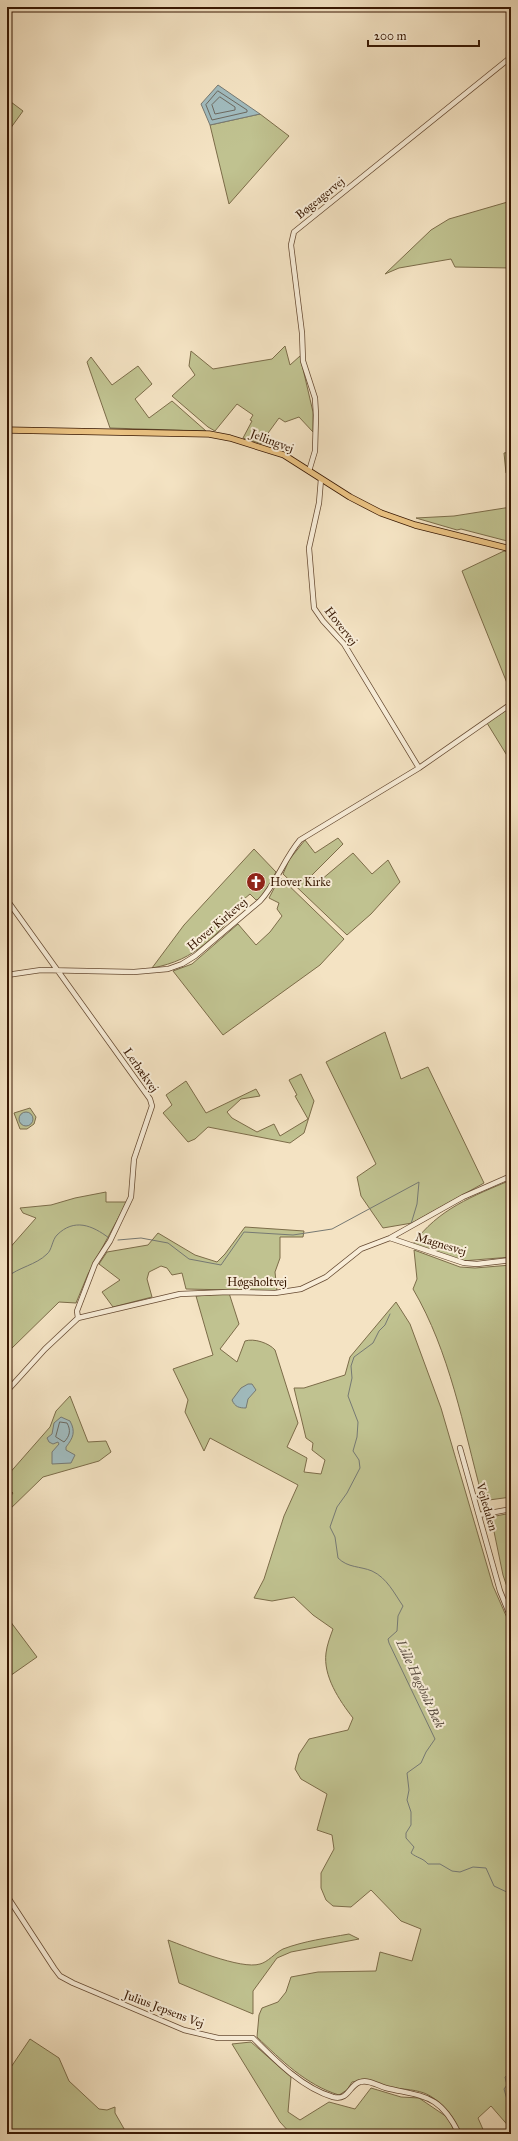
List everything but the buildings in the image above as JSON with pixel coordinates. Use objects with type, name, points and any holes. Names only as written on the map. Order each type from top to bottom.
[{"type":"main road","name":"Jellingvej","points":[[7,430],[219,436],[279,453],[365,506],[391,517],[511,549]]},
{"type":"street","name":"Bøgeagervej","points":[[309,471],[315,451],[315,398],[301,350],[302,333],[291,245],[294,232],[511,57]]},
{"type":"street","name":"Hovervej","points":[[321,479],[319,503],[310,536],[309,548],[314,608],[322,621],[344,644],[419,768]]},
{"type":"street","name":"Hover Kirkevej","points":[[7,975],[41,970],[156,971],[182,964],[195,956],[263,898],[300,840],[419,768],[511,704]]},
{"type":"street","name":"Lerbækvej","points":[[7,900],[150,1099],[152,1106],[134,1159],[131,1197],[110,1241],[95,1264],[77,1311],[78,1318]]},
{"type":"street","name":"Høgsholtvej","points":[[78,1318],[180,1294],[229,1292],[287,1293],[314,1284],[336,1270],[361,1250],[390,1238],[463,1197],[511,1176]]},
{"type":"street","name":"Magnesvej","points":[[390,1238],[464,1263],[477,1264],[511,1260]]},
{"type":"street","points":[[7,1391],[78,1318]]},
{"type":"street","name":"Vejledalen","points":[[460,1448],[500,1591],[511,1618]]},
{"type":"street","points":[[479,1515],[511,1509]]},
{"type":"street","name":"Julius Jepsens Vej","points":[[7,1896],[54,1968],[60,1976],[73,1984],[184,2030],[218,2038],[252,2038],[289,2071],[306,2083],[332,2097],[342,2097],[358,2082],[363,2081],[385,2088],[422,2095],[435,2102],[444,2111],[459,2134]]},
{"type":"green space","points":[[7,99],[23,111],[10,129],[7,126]]},
{"type":"green space","points":[[260,114],[289,136],[229,204],[210,125]]},
{"type":"green space","points":[[511,201],[511,268],[455,267],[451,259],[399,268],[385,274],[431,230],[449,219]]},
{"type":"green space","points":[[285,346],[290,365],[300,356],[313,412],[313,432],[299,417],[285,422],[279,418],[263,440],[262,444],[243,438],[252,421],[250,420],[253,415],[237,404],[215,431],[208,427],[172,396],[195,375],[189,366],[191,351],[213,369],[272,359]]},
{"type":"green space","points":[[91,357],[112,385],[138,366],[152,384],[135,399],[149,418],[172,401],[206,431],[110,428],[87,362]]},
{"type":"green space","points":[[511,452],[511,474],[506,473],[504,453]]},
{"type":"green space","points":[[511,507],[511,542],[461,529],[457,530],[416,518],[454,516]]},
{"type":"green space","points":[[504,551],[511,553],[511,693],[462,571]]},
{"type":"green space","points":[[511,707],[511,762],[487,723]]},
{"type":"green space","points":[[338,838],[343,844],[310,877],[315,885],[353,853],[372,874],[388,860],[400,882],[371,914],[347,935],[283,874],[289,860],[305,840],[315,853]]},
{"type":"green space","points":[[254,849],[276,872],[262,898],[256,900],[250,894],[244,899],[246,902],[245,904],[204,945],[181,959],[152,968],[184,925]]},
{"type":"green space","points":[[280,877],[344,939],[320,965],[223,1035],[173,971],[192,964],[238,924],[256,945],[270,932],[282,916],[277,909],[279,903],[269,898]]},
{"type":"green space","points":[[385,1032],[401,1079],[428,1067],[484,1183],[412,1223],[383,1228],[361,1196],[357,1177],[376,1164],[326,1062]]},
{"type":"green space","points":[[301,1074],[314,1101],[304,1133],[290,1143],[208,1127],[195,1139],[188,1142],[163,1113],[172,1105],[166,1095],[186,1081],[206,1113],[256,1089],[260,1096],[241,1099],[227,1112],[232,1118],[257,1132],[274,1124],[280,1136],[308,1119],[295,1096],[297,1095],[289,1080]]},
{"type":"green space","points":[[30,1108],[36,1117],[34,1124],[27,1129],[20,1129],[14,1113]]},
{"type":"green space","points":[[511,1180],[511,1257],[462,1261],[413,1244],[434,1221],[457,1205]]},
{"type":"green space","points":[[106,1192],[106,1202],[127,1202],[88,1274],[76,1303],[59,1302],[11,1349],[7,1344],[7,1251],[36,1218],[23,1213],[20,1208],[51,1205],[75,1198]]},
{"type":"green space","points":[[245,1227],[304,1231],[303,1237],[280,1237],[280,1258],[275,1272],[277,1291],[186,1289],[182,1273],[172,1275],[167,1268],[161,1266],[149,1272],[147,1279],[152,1297],[113,1307],[102,1292],[120,1280],[99,1264],[107,1252],[148,1245],[158,1233],[195,1255],[217,1262],[225,1254]]},
{"type":"green space","points":[[414,1250],[460,1267],[475,1268],[511,1265],[511,1497],[489,1500],[482,1496],[462,1416],[446,1364],[426,1313],[413,1289],[417,1279]]},
{"type":"green space","points":[[229,1293],[239,1324],[220,1349],[237,1362],[245,1341],[253,1340],[261,1342],[269,1345],[275,1350],[298,1423],[287,1447],[307,1458],[304,1472],[321,1474],[325,1460],[312,1450],[313,1443],[306,1438],[294,1388],[304,1388],[345,1375],[350,1357],[396,1302],[410,1324],[441,1408],[493,1586],[511,1627],[511,2129],[491,2106],[478,2118],[485,2134],[460,2134],[452,2116],[447,2110],[436,2100],[424,2093],[387,2087],[367,2081],[352,2082],[347,2090],[339,2095],[327,2091],[295,2071],[257,2037],[259,2015],[262,2008],[278,2002],[286,1992],[291,1977],[318,1972],[376,1971],[380,1952],[412,1961],[421,1929],[401,1921],[371,1890],[351,1907],[333,1906],[326,1900],[321,1888],[321,1873],[334,1849],[332,1835],[317,1830],[327,1794],[301,1779],[295,1769],[299,1754],[309,1739],[348,1730],[353,1718],[333,1687],[327,1670],[326,1653],[333,1629],[313,1615],[294,1597],[272,1601],[254,1598],[264,1579],[284,1516],[298,1485],[210,1438],[204,1451],[185,1412],[188,1400],[173,1369],[213,1355],[196,1296]]},
{"type":"green space","points":[[70,1396],[88,1442],[106,1441],[111,1452],[99,1461],[43,1477],[7,1512],[7,1501],[13,1493],[7,1487],[7,1476],[50,1427],[56,1411]]},
{"type":"green space","points":[[511,1513],[511,1599],[503,1575],[491,1517]]},
{"type":"green space","points":[[7,1617],[37,1657],[7,1678]]},
{"type":"green space","points":[[349,1934],[359,1939],[291,1952],[277,1958],[253,1991],[253,2014],[179,1983],[168,1940],[214,1957],[240,1964],[251,1965],[263,1963],[283,1949],[291,1946]]},
{"type":"green space","points":[[30,2039],[59,2058],[69,2081],[99,2109],[107,2110],[115,2107],[115,2113],[127,2134],[7,2134],[7,2073]]},
{"type":"green space","points":[[251,2042],[291,2077],[288,2112],[300,2120],[329,2102],[355,2109],[371,2088],[401,2097],[419,2098],[447,2117],[456,2134],[291,2134],[280,2122],[232,2044]]},
{"type":"water","points":[[218,85],[260,114],[210,125],[201,104]]},
{"type":"water","points":[[26,1112],[31,1114],[33,1119],[31,1124],[26,1126],[21,1124],[19,1119],[21,1114]]},
{"type":"water","points":[[248,1384],[252,1384],[256,1390],[248,1399],[246,1408],[238,1407],[232,1400],[241,1388]]},
{"type":"water","points":[[61,1417],[70,1421],[72,1425],[73,1435],[66,1447],[66,1450],[75,1455],[71,1463],[52,1464],[52,1452],[59,1444],[58,1442],[53,1444],[49,1442],[47,1438],[52,1434],[54,1423]]},
{"type":"waterway","points":[[507,459],[511,462]]},
{"type":"waterway","name":"Lille Høgsholt Bæk","points":[[118,1240],[141,1238],[168,1243],[189,1259],[221,1265],[244,1232],[293,1235],[332,1229],[419,1182],[417,1204],[411,1224]]},
{"type":"waterway","name":"Lille Høgsholt Bæk","points":[[7,1277],[43,1258],[49,1252],[57,1235],[70,1226],[83,1225],[90,1227],[103,1233],[109,1238]]},
{"type":"waterway","name":"Lille Høgsholt Bæk","points":[[390,1314],[385,1325],[379,1331],[373,1343],[354,1357],[351,1366],[352,1378],[348,1396],[358,1422],[357,1437],[353,1451],[359,1460],[360,1468],[347,1493],[337,1507],[330,1527],[335,1537],[338,1558],[346,1564],[368,1569],[377,1574],[390,1586],[403,1606],[398,1616],[397,1631],[388,1639],[435,1739],[426,1752],[421,1763],[407,1773],[409,1790],[407,1800],[411,1812],[411,1825],[406,1833],[406,1838],[414,1847],[411,1853],[428,1864],[440,1864],[452,1871],[460,1872],[473,1867],[486,1868],[494,1886],[511,1894]]},
{"type":"waterway","name":"Lille Høgsholt Bæk","points":[[511,2051],[507,2054],[509,2058],[510,2073],[505,2077],[507,2085],[504,2089],[508,2103],[511,2101]]},
{"type":"place","name":"Hover Kirke","points":[[256,882]]}]
